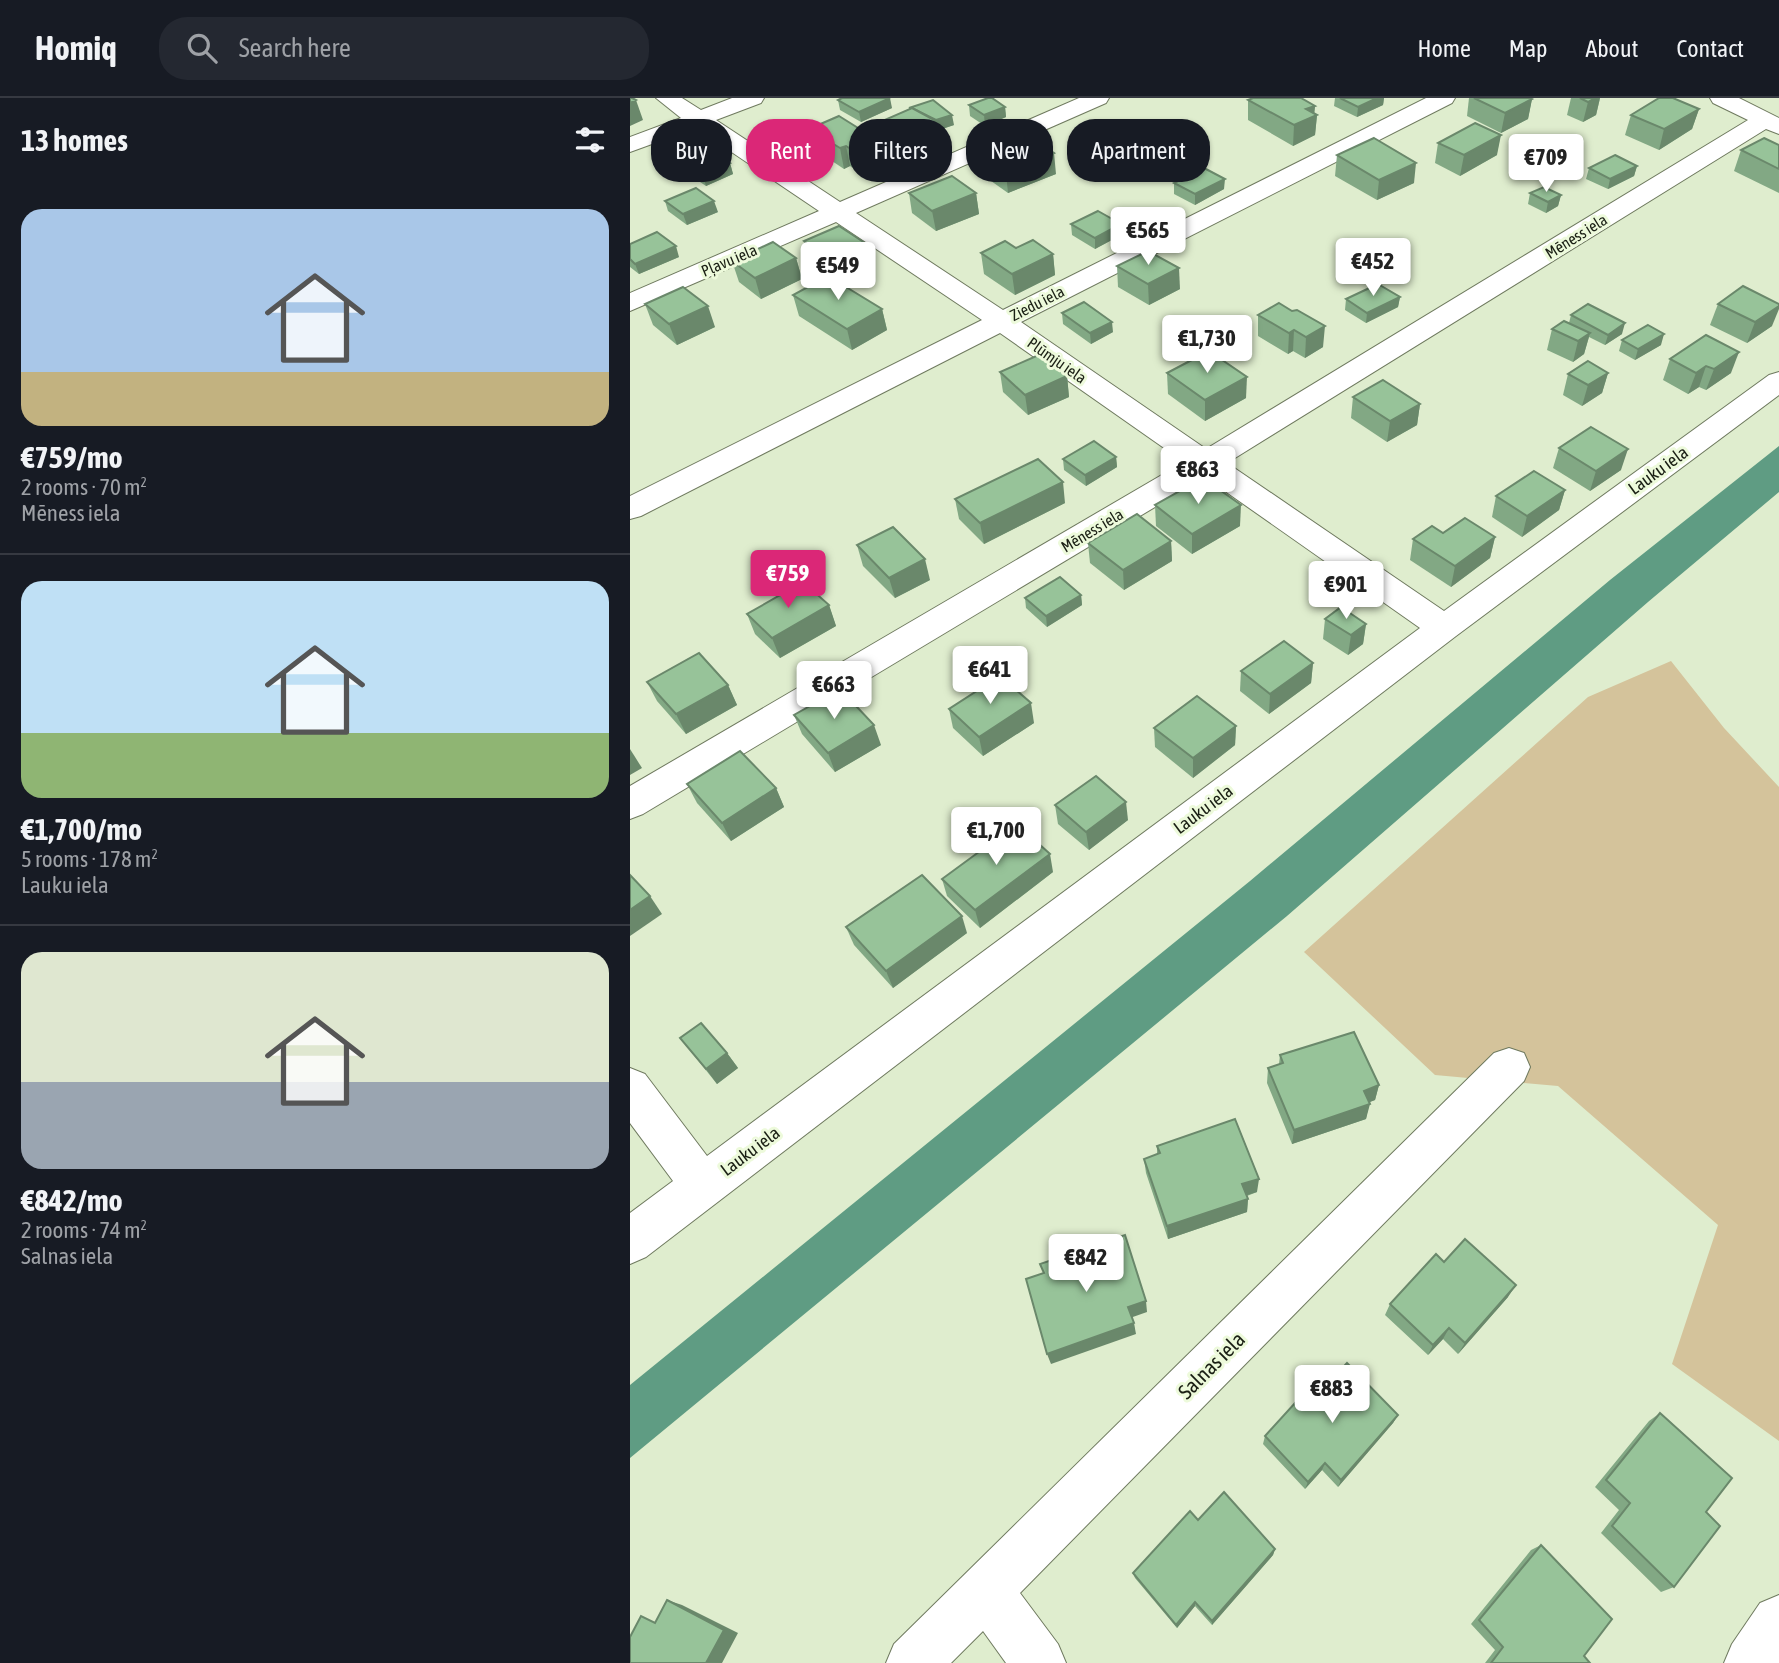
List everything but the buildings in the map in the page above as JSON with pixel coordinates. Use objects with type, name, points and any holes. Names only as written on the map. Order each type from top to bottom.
[{"type":"street","name":"Plūmju iela","points":[[667,98],[698,119]]},
{"type":"street","points":[[698,119],[753,98]]},
{"type":"street","name":"Pļavu iela","points":[[630,303],[1098,98]]},
{"type":"street","name":"Ziedu iela","points":[[630,509],[1444,98]]},
{"type":"street","points":[[1721,98],[1772,123]]},
{"type":"street","name":"Mēness iela","points":[[630,804],[1772,123]]},
{"type":"street","points":[[630,145],[651,137]]},
{"type":"street","name":"Plūmju iela","points":[[732,142],[1001,321],[1444,628]]},
{"type":"street","name":"Lauku iela","points":[[630,1241],[1444,628],[1779,381]]},
{"type":"street","name":"Salnas iela","points":[[913,1663],[1509,1068]]},
{"type":"street","points":[[630,1088],[703,1186]]},
{"type":"street","points":[[986,1591],[1039,1663]]},
{"type":"street","points":[[1751,1663],[1779,1622]]},
{"type":"shaded area","points":[[1779,446],[1779,492],[1648,602],[1287,916],[630,1458],[630,1385],[1250,881],[1610,580]]},
{"type":"shaded area","points":[[1671,661],[1724,728],[1779,787],[1779,1441],[1672,1364],[1718,1225],[1558,1086],[1435,1075],[1304,952],[1588,697]]}]
